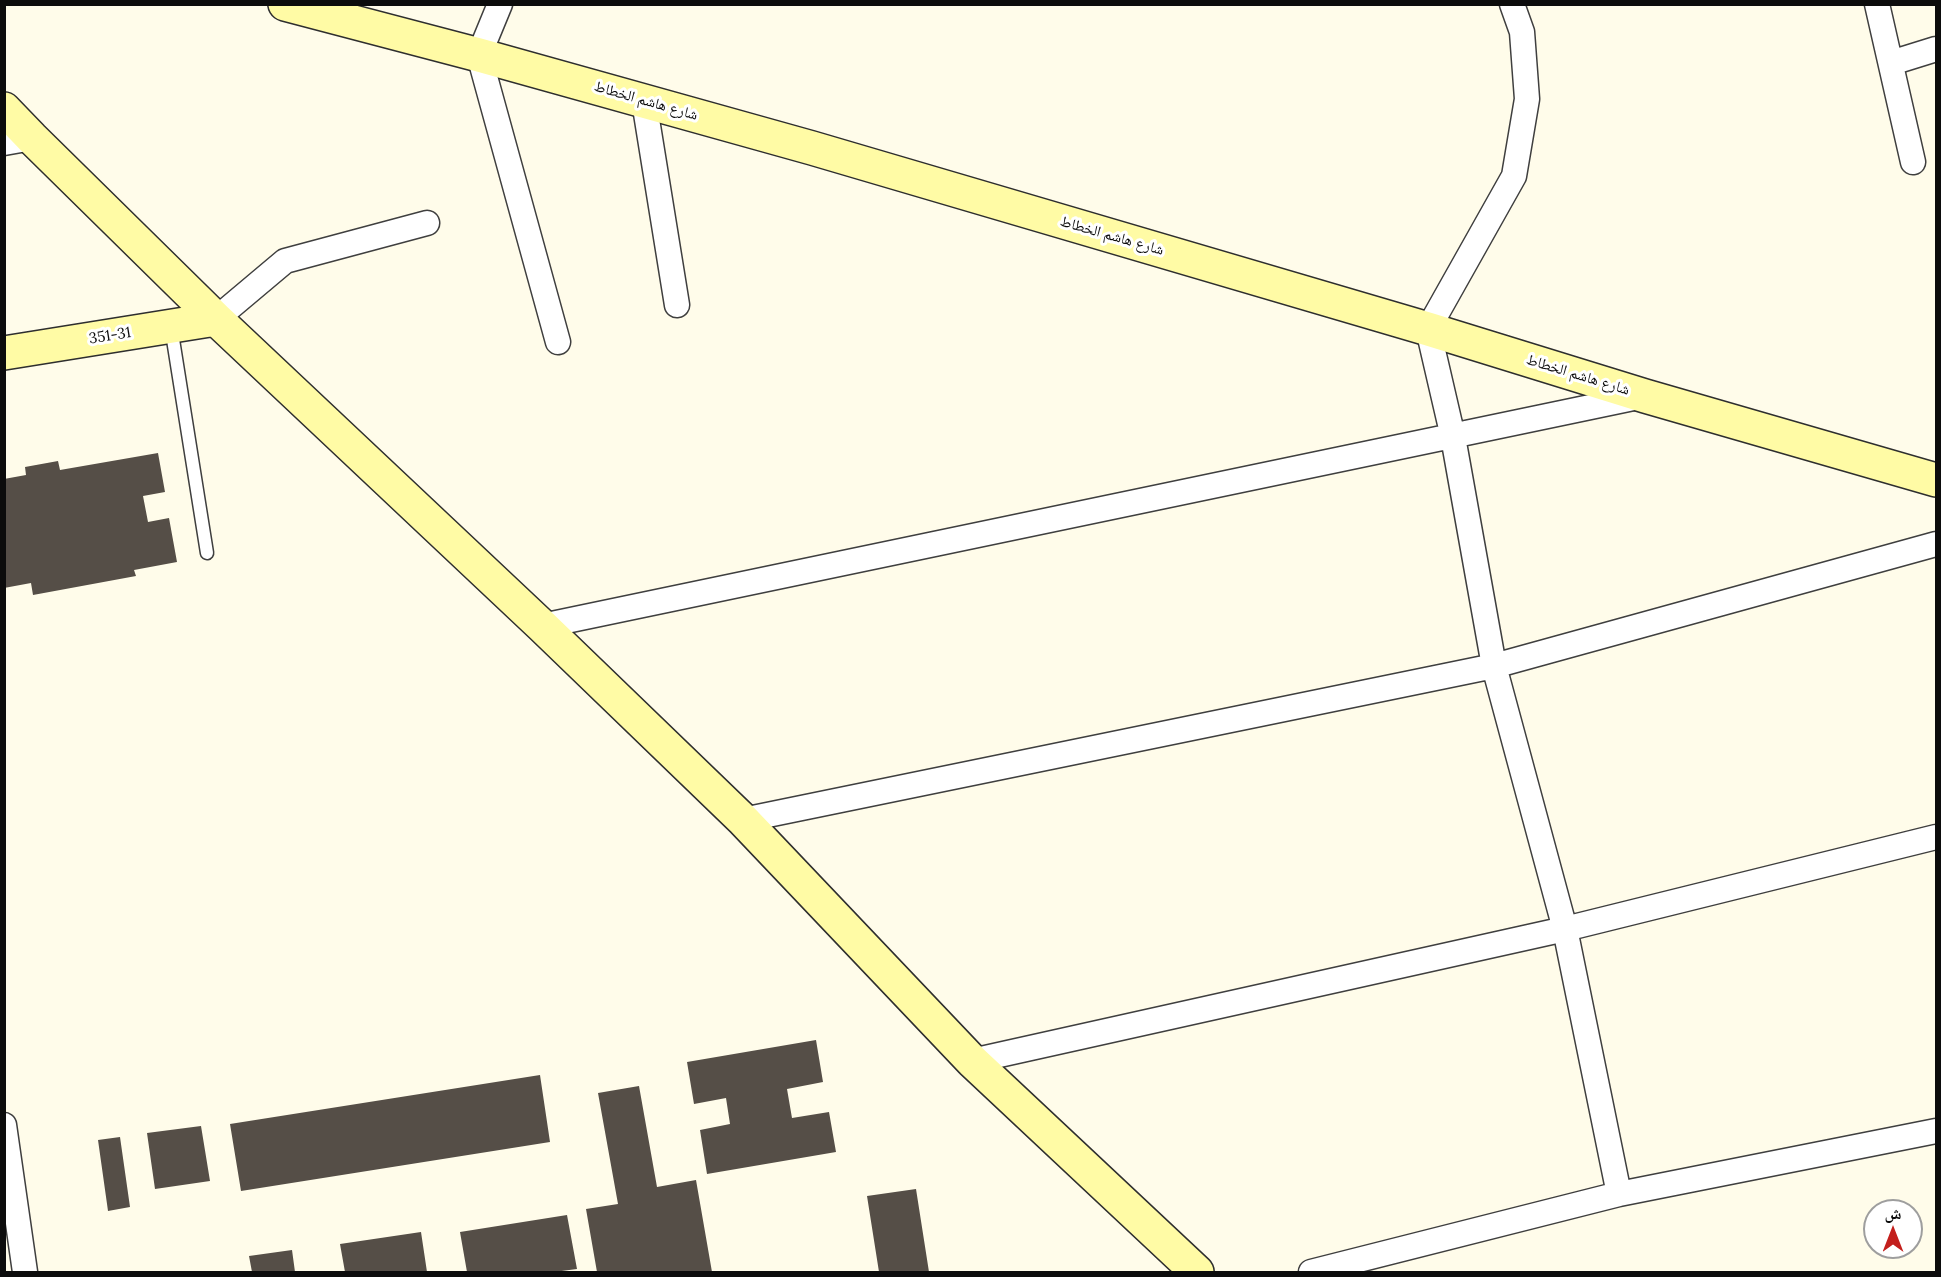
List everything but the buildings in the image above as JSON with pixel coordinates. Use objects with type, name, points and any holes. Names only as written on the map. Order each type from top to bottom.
[{"type":"street","name":"شارع هاشم الخطاط","points":[[285,4],[644,100],[1936,480]]},
{"type":"street","points":[[500,4],[479,55],[558,342]]},
{"type":"street","points":[[1512,4],[1522,32],[1527,99],[1514,176],[1428,329],[1453,437],[1494,666],[1565,929],[1619,1194]]},
{"type":"street","points":[[1877,4],[1913,162]]},
{"type":"street","points":[[1891,63],[1936,50]]},
{"type":"street","points":[[644,100],[677,304]]},
{"type":"street","points":[[4,109],[18,141],[216,319],[542,626],[743,820],[972,1061],[1197,1272]]},
{"type":"street","points":[[216,319],[285,261],[427,223]]},
{"type":"street","name":"351-31","points":[[4,352],[216,319]]},
{"type":"street","points":[[542,626],[1645,396]]},
{"type":"street","points":[[743,820],[1494,666],[1936,544]]},
{"type":"street","points":[[972,1061],[1565,929],[1936,837]]},
{"type":"street","points":[[4,1125],[25,1272]]},
{"type":"street","points":[[1311,1272],[1619,1194],[1936,1131]]},
{"type":"lane","points":[[170,326],[207,553]]}]
